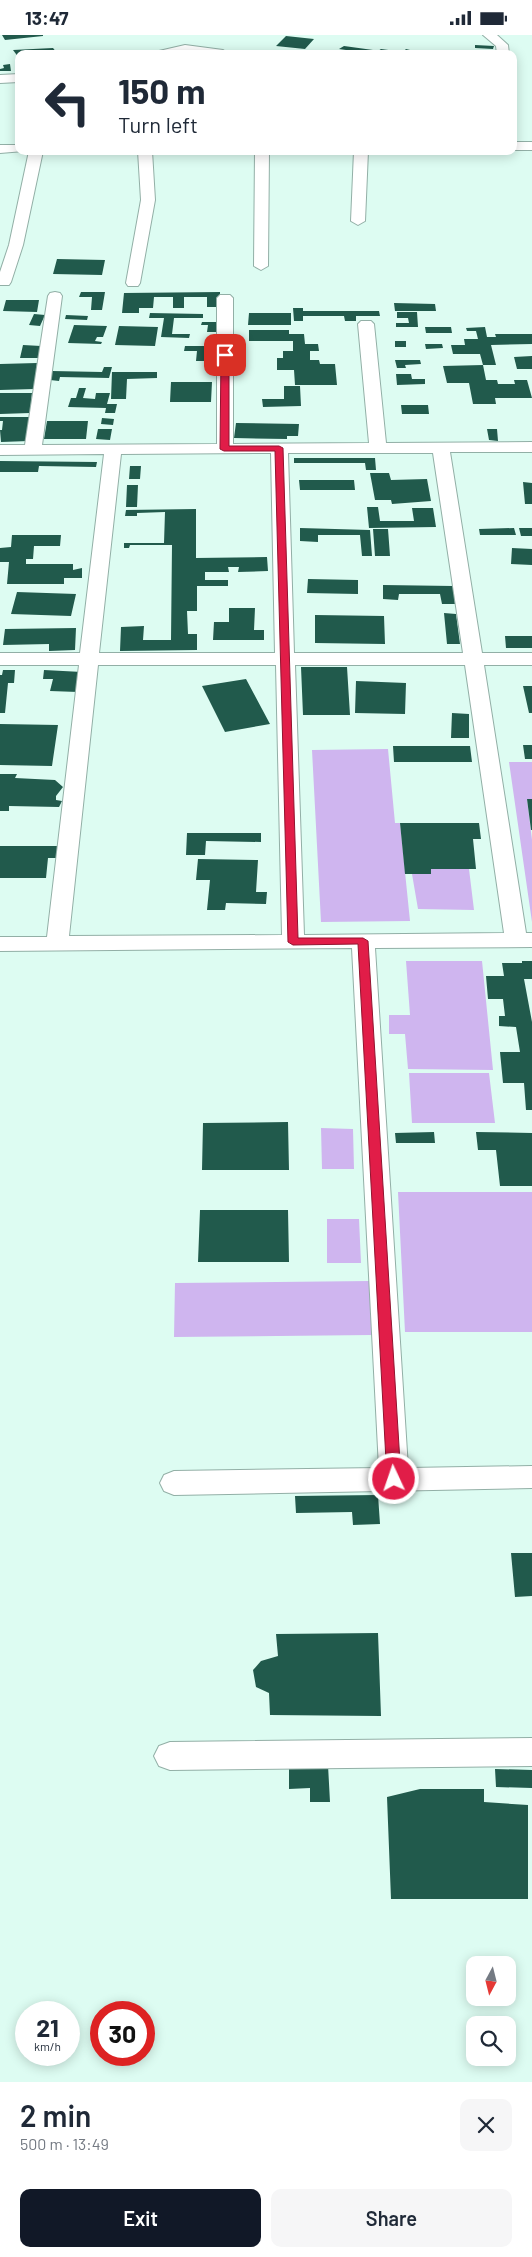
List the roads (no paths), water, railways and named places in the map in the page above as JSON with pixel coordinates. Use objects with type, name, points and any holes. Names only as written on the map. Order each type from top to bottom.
[{"type":"street","points":[[489,35],[502,45],[503,50]]},
{"type":"street","points":[[497,35],[504,35]]},
{"type":"street","points":[[0,79],[15,78]]},
{"type":"street","points":[[517,146],[532,146]]},
{"type":"street","points":[[0,149],[15,149]]},
{"type":"street","points":[[4,282],[16,245],[35,155]]},
{"type":"street","points":[[133,283],[148,200],[146,155]]},
{"type":"street","points":[[261,266],[262,155]]},
{"type":"street","points":[[358,221],[361,155]]},
{"type":"street","points":[[33,450],[55,296]]},
{"type":"street","points":[[224,449],[225,298]]},
{"type":"street","points":[[366,324],[378,447]]},
{"type":"street","points":[[0,944],[524,940],[474,659],[441,447]]},
{"type":"street","points":[[0,450],[532,447]]},
{"type":"street","points":[[279,448],[293,942]]},
{"type":"street","points":[[57,943],[113,449]]},
{"type":"street","points":[[0,659],[532,659]]},
{"type":"street","points":[[363,941],[394,1479]]},
{"type":"street","points":[[174,1483],[532,1477]]},
{"type":"street","points":[[170,1756],[532,1752]]}]
